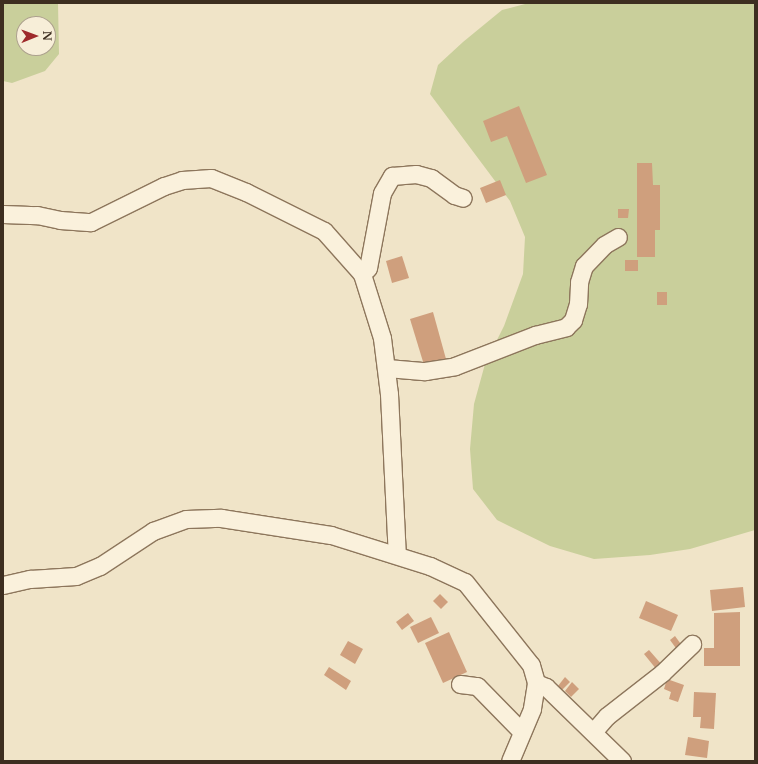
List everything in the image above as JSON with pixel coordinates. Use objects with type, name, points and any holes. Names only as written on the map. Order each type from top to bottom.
[{"type":"street","points":[[362,274],[368,268],[382,194],[392,176],[416,174],[431,178],[454,195],[463,198]]},
{"type":"street","points":[[3,214],[37,215],[60,220],[91,222],[170,184],[182,180],[211,178],[246,192],[324,231],[362,274],[382,338],[387,368],[397,556]]},
{"type":"street","points":[[387,368],[403,371],[425,371],[455,366],[535,335],[566,327],[573,320],[578,304],[578,282],[584,266],[604,245],[618,237]]},
{"type":"street","points":[[3,585],[30,579],[76,576],[100,566],[153,531],[186,519],[221,518],[331,535],[397,556],[466,582],[531,665],[536,683],[532,709],[510,761]]},
{"type":"street","points":[[593,732],[607,716],[662,673],[692,644]]},
{"type":"street","points":[[536,683],[546,686],[622,761]]},
{"type":"street","points":[[460,684],[478,686],[522,732]]},
{"type":"green space","points":[[3,3],[58,3],[59,54],[45,71],[12,83],[3,81]]},
{"type":"green space","points":[[529,3],[755,3],[755,530],[690,549],[650,555],[594,559],[550,546],[497,520],[473,489],[470,449],[474,404],[485,364],[504,326],[523,274],[525,237],[510,201],[430,94],[438,65],[463,42],[502,10]]},
{"type":"building","points":[[519,106],[547,175],[526,183],[507,136],[491,142],[483,121]]},
{"type":"building","points":[[637,163],[652,163],[653,185],[660,185],[660,230],[655,230],[655,257],[637,257]]},
{"type":"building","points":[[500,180],[506,195],[486,203],[480,188]]},
{"type":"building","points":[[618,209],[629,209],[628,218],[618,218]]},
{"type":"building","points":[[402,256],[409,278],[392,283],[386,261]]},
{"type":"building","points":[[625,260],[638,260],[638,271],[625,271]]},
{"type":"building","points":[[657,292],[667,292],[667,305],[657,305]]},
{"type":"building","points":[[433,312],[446,359],[424,365],[410,319]]},
{"type":"building","points":[[743,587],[745,607],[712,611],[710,590]]},
{"type":"building","points":[[440,594],[448,602],[441,609],[433,601]]},
{"type":"building","points":[[646,601],[678,615],[671,631],[639,618]]},
{"type":"building","points":[[740,612],[740,666],[704,666],[704,648],[714,648],[714,613]]},
{"type":"building","points":[[408,613],[414,621],[402,630],[396,622]]},
{"type":"building","points":[[431,617],[439,633],[418,643],[410,627]]},
{"type":"building","points":[[449,632],[467,672],[443,683],[425,643]]},
{"type":"building","points":[[675,636],[683,647],[678,651],[670,640]]},
{"type":"building","points":[[348,641],[363,649],[355,664],[340,655]]},
{"type":"building","points":[[649,650],[663,666],[657,670],[644,654]]},
{"type":"building","points":[[329,667],[351,681],[346,690],[324,675]]},
{"type":"building","points":[[565,677],[570,682],[562,690],[558,686]]},
{"type":"building","points":[[667,679],[684,685],[678,702],[669,699],[671,692],[664,689]]},
{"type":"building","points":[[572,682],[579,689],[571,697],[565,691]]},
{"type":"building","points":[[694,692],[716,693],[714,729],[700,728],[701,717],[693,717]]},
{"type":"building","points":[[688,737],[709,741],[707,758],[685,755]]}]
